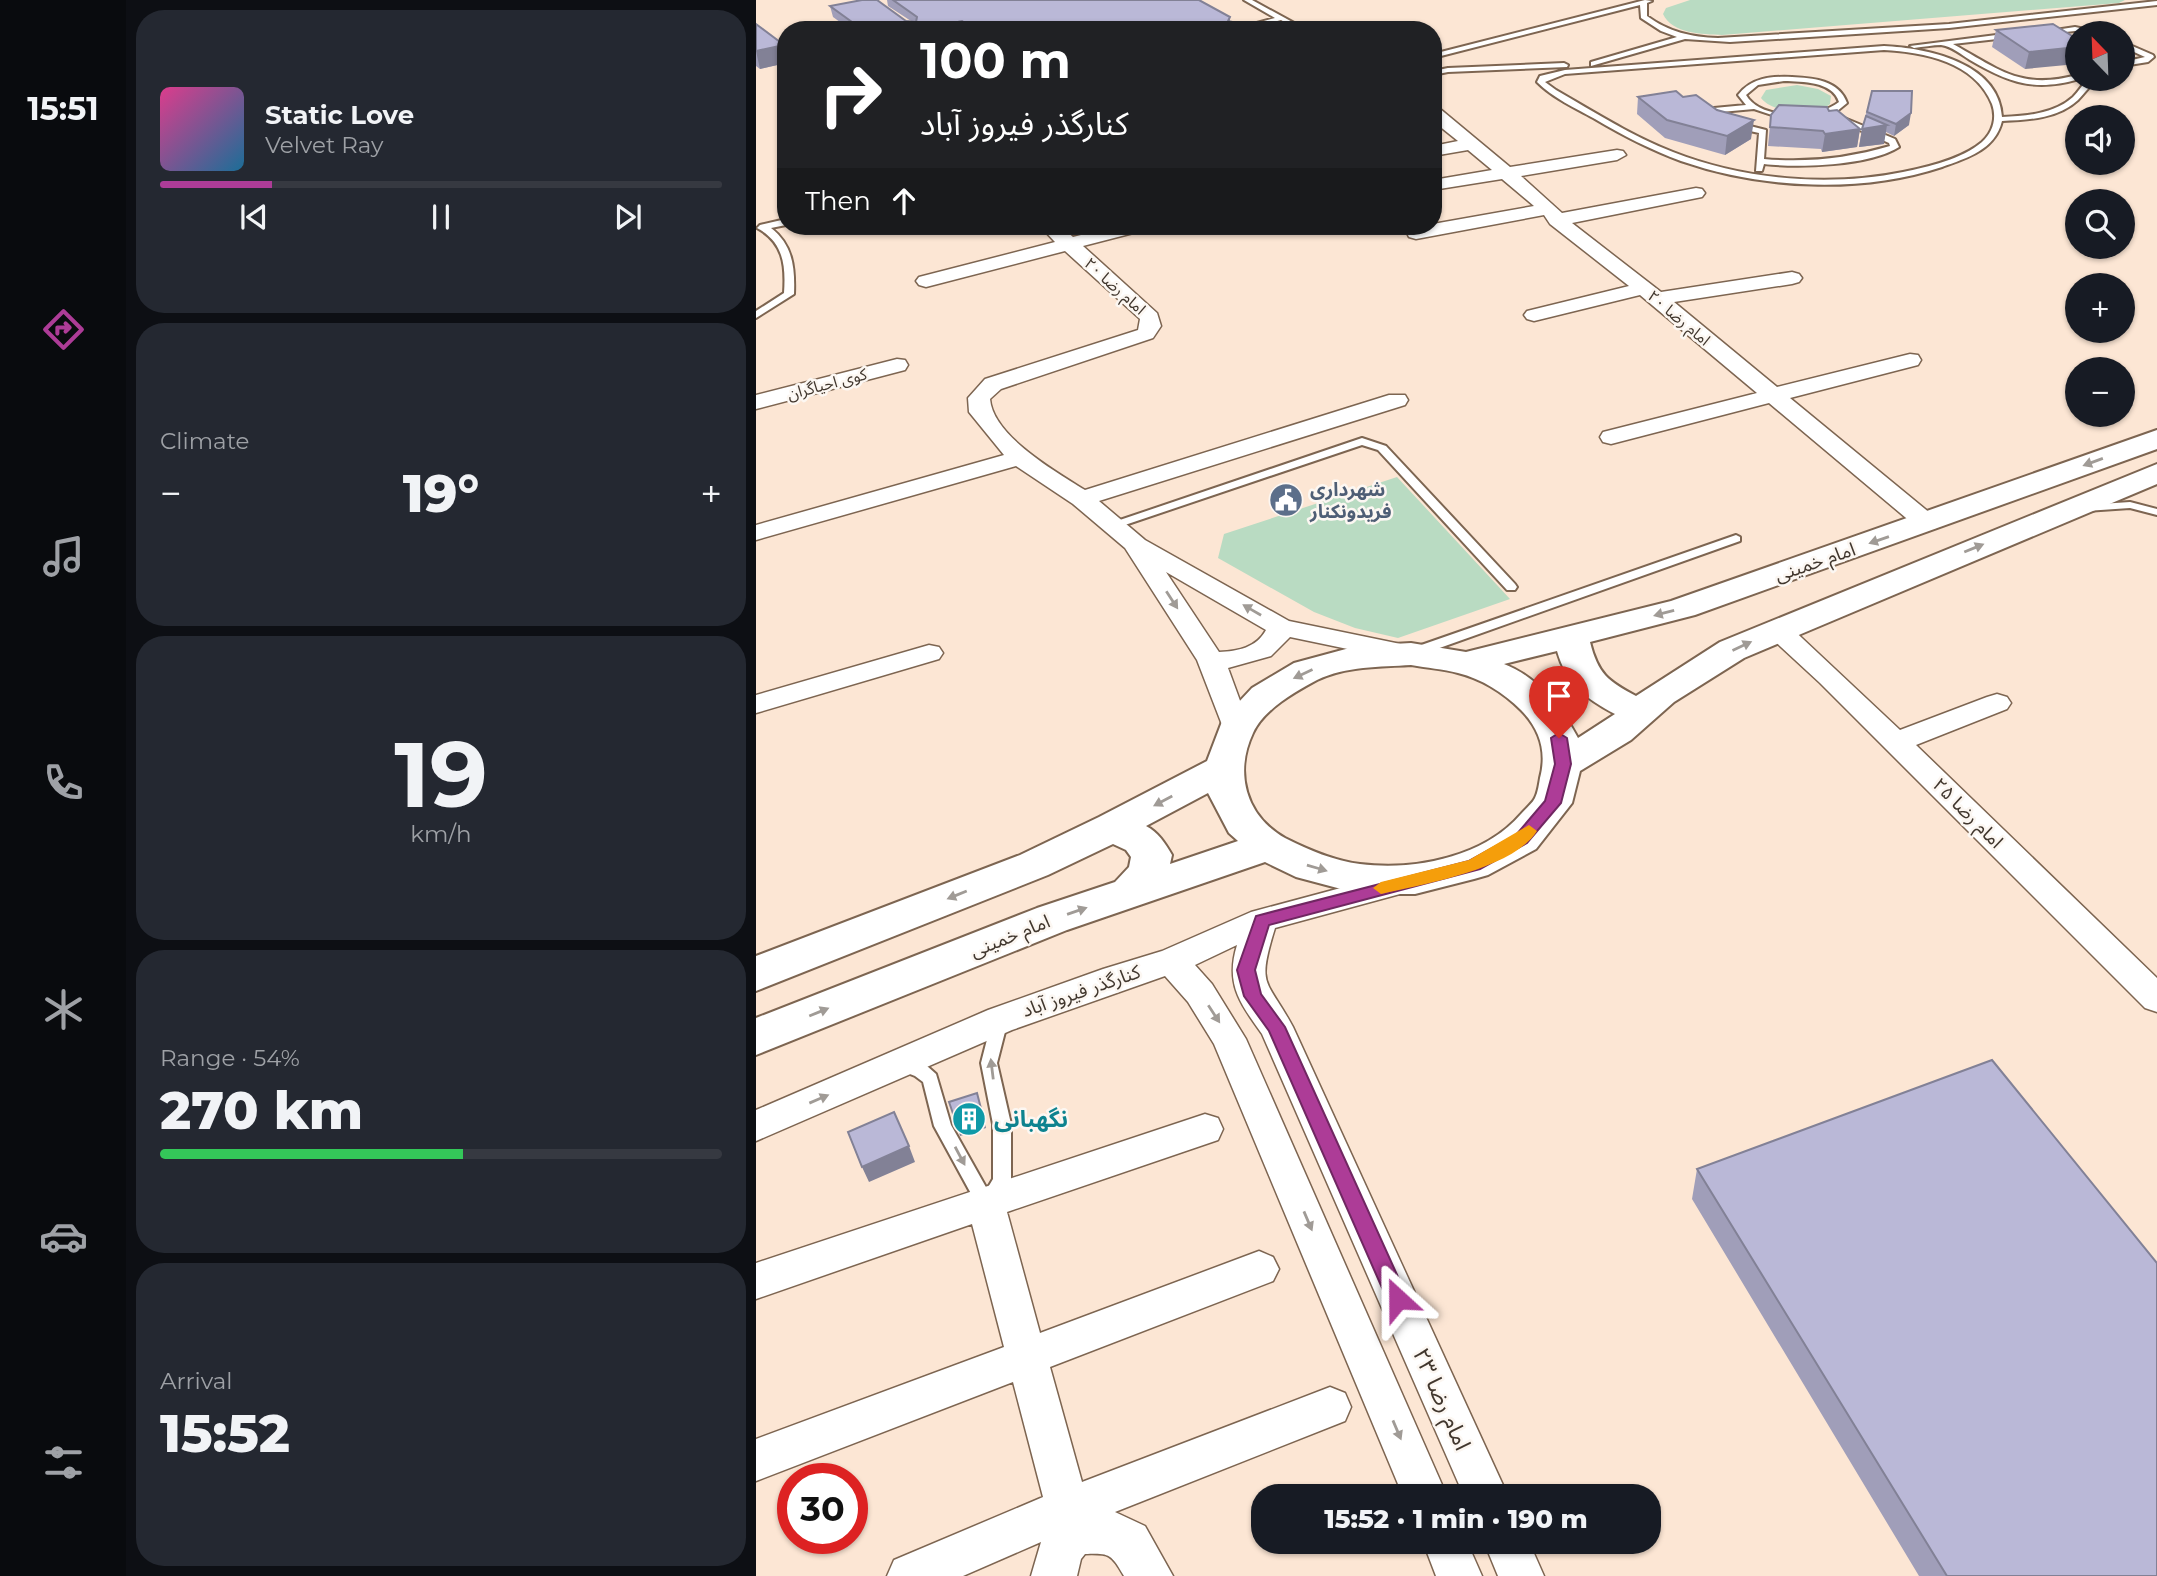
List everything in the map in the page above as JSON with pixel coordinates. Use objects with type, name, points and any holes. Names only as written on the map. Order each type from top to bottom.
[{"type":"main road","name":"امام خمینی","points":[[1466,663],[1683,608],[2157,439]]},
{"type":"main road","points":[[1563,764],[1618,731],[1661,694],[1732,650],[2157,473]]},
{"type":"main road","points":[[1571,638],[1576,662],[1590,685],[1639,712]]},
{"type":"main road","points":[[1411,654],[1466,663],[1498,675],[1525,692],[1546,714],[1559,738],[1563,764],[1553,803],[1522,839],[1474,865],[1415,879],[1360,879],[1310,867],[1268,846],[1243,823],[1228,796],[1223,768],[1236,729],[1265,696],[1307,671],[1357,657],[1411,654]]},
{"type":"main road","points":[[756,974],[1034,865],[1113,827],[1223,768]]},
{"type":"main road","points":[[1113,827],[1140,840],[1152,855],[1148,872],[1130,892]]},
{"type":"main road","name":"امام خمینی","points":[[756,1037],[1052,919],[1268,846]]},
{"type":"street","name":"امام رضا ۲۰","points":[[1442,120],[1927,523]]},
{"type":"street","points":[[1442,149],[1471,144]]},
{"type":"street","points":[[1442,184],[1617,155]]},
{"type":"street","points":[[1442,230],[1696,193]]},
{"type":"street","name":"امام رضا ۲۰","points":[[1019,458],[980,412],[979,398],[984,391],[993,384],[1146,334],[1151,326],[1150,317],[1059,235]]},
{"type":"street","points":[[926,281],[1101,235]]},
{"type":"street","points":[[1535,315],[1650,294],[1792,278]]},
{"type":"street","points":[[1611,437],[1910,360]]},
{"type":"street","name":"کوی احیاگران","points":[[756,402],[897,365]]},
{"type":"street","points":[[1082,499],[1397,400]]},
{"type":"street","points":[[756,533],[1019,458],[1082,499],[1125,534],[1281,627],[1411,654]]},
{"type":"street","points":[[1125,534],[1211,660],[1236,729]]},
{"type":"street","points":[[1211,660],[1227,661],[1258,653],[1270,646],[1281,627]]},
{"type":"street","name":"امام رضا ۲۵","points":[[1777,629],[2157,999]]},
{"type":"street","points":[[756,704],[929,653]]},
{"type":"street","points":[[1896,742],[1997,703]]},
{"type":"street","name":"کنارگذر فیروز آباد","points":[[756,1126],[1000,1020],[1115,978],[1172,961],[1262,920],[1415,879]]},
{"type":"street","name":"امام رضا ۲۳","points":[[1262,920],[1246,970],[1253,996],[1276,1027],[1481,1484]]},
{"type":"street","points":[[1172,961],[1200,993],[1229,1039],[1420,1484]]},
{"type":"street","points":[[756,1281],[1205,1129]]},
{"type":"street","points":[[986,1205],[1070,1521],[1054,1576]]},
{"type":"street","points":[[756,1460],[1259,1269]]},
{"type":"street","points":[[910,1576],[1070,1521],[1330,1407]]},
{"type":"street","points":[[1070,1521],[1108,1531],[1129,1542],[1150,1576]]},
{"type":"street","points":[[1450,1554],[1459,1576]]},
{"type":"street","points":[[1511,1554],[1521,1576]]},
{"type":"lane","points":[[1247,0],[1288,21]]},
{"type":"lane","points":[[1442,54],[1654,0]]},
{"type":"lane","points":[[1644,2],[1643,17],[1656,27],[1683,38]]},
{"type":"lane","points":[[1895,48],[1923,51],[1980,78],[1989,90],[2000,119],[1994,134],[1984,145],[1943,164],[1912,173],[1844,181],[1758,176],[1708,166],[1653,147],[1553,92],[1541,82],[1543,78],[1683,38],[1730,40],[1949,26],[2157,3]]},
{"type":"lane","points":[[1949,26],[2008,26],[2157,12]]},
{"type":"lane","points":[[1270,21],[1282,18]]},
{"type":"lane","points":[[2054,31],[2065,37]]},
{"type":"lane","points":[[2041,32],[2065,31]]},
{"type":"lane","points":[[1564,72],[1895,48],[2015,34]]},
{"type":"lane","points":[[1946,43],[2022,83],[2051,85],[2065,81]]},
{"type":"lane","points":[[2135,50],[2150,57],[2135,62]]},
{"type":"lane","points":[[1606,60],[1610,66],[1619,68]]},
{"type":"lane","points":[[1442,71],[1593,64]]},
{"type":"lane","points":[[1753,107],[1745,101],[1742,94],[1746,89],[1768,80],[1784,79],[1828,86],[1837,91],[1843,103],[1829,113],[1801,116],[1767,112],[1753,107],[1714,110],[1731,124],[1763,132],[1758,176]]},
{"type":"lane","points":[[2000,119],[2024,118],[2056,111],[2073,100],[2080,91]]},
{"type":"lane","points":[[1760,161],[1782,164],[1807,162],[1895,147],[1892,141],[1842,118]]},
{"type":"lane","points":[[756,315],[789,294],[788,254],[779,237],[760,228]]},
{"type":"lane","points":[[1125,534],[1362,441],[1382,448],[1511,587]]},
{"type":"lane","points":[[2064,511],[2130,505],[2157,512]]},
{"type":"lane","points":[[1411,654],[1736,539]]},
{"type":"lane","points":[[901,1063],[921,1071],[930,1079],[943,1126],[986,1205],[1002,1181],[1002,1124],[989,1063],[1000,1020]]},
{"type":"green space","points":[[1690,0],[2125,0],[2119,3],[1722,35],[1689,32],[1667,21],[1663,14],[1666,8]]},
{"type":"green space","points":[[1797,85],[1818,89],[1831,96],[1830,104],[1825,108],[1791,110],[1767,104],[1761,98],[1766,90]]},
{"type":"green space","points":[[1397,477],[1510,599],[1398,638],[1355,628],[1314,612],[1218,558],[1224,534]]},
{"type":"building","points":[[877,0],[906,21],[851,21],[830,6]]},
{"type":"building","points":[[893,0],[1199,0],[1230,17],[1228,21],[916,21],[917,17]]},
{"type":"building","points":[[756,24],[777,40],[777,46],[756,51]]},
{"type":"building","points":[[2053,24],[2065,32],[2065,48],[2029,52],[1996,30]]},
{"type":"building","points":[[1676,91],[1683,97],[1696,95],[1717,110],[1754,120],[1727,136],[1667,120],[1638,97]]},
{"type":"building","points":[[1872,91],[1912,91],[1911,113],[1896,124],[1867,112]]},
{"type":"building","points":[[1779,105],[1827,107],[1829,111],[1837,110],[1860,129],[1825,134],[1823,131],[1770,127],[1771,115]]},
{"type":"building","points":[[1866,116],[1887,125],[1862,129]]},
{"type":"building","points":[[1992,1060],[2157,1263],[2157,1576],[1947,1576],[1697,1169]]},
{"type":"building","name":"نگهبانی","points":[[977,1093],[984,1120],[958,1128],[949,1102]]},
{"type":"building","points":[[894,1112],[909,1146],[862,1167],[848,1132]]},
{"type":"slow traffic","points":[[1381,888],[1474,865],[1522,839],[1529,831]]},
{"type":"place","name":"شهرداری فریدونکنار","points":[[1286,500]]},
{"type":"place","name":"نگهبانی","points":[[969,1119]]},
{"type":"route","points":[[1398,1299],[1276,1027],[1253,996],[1246,970],[1262,920],[1474,865],[1522,839],[1553,803],[1563,764],[1559,738]]}]
